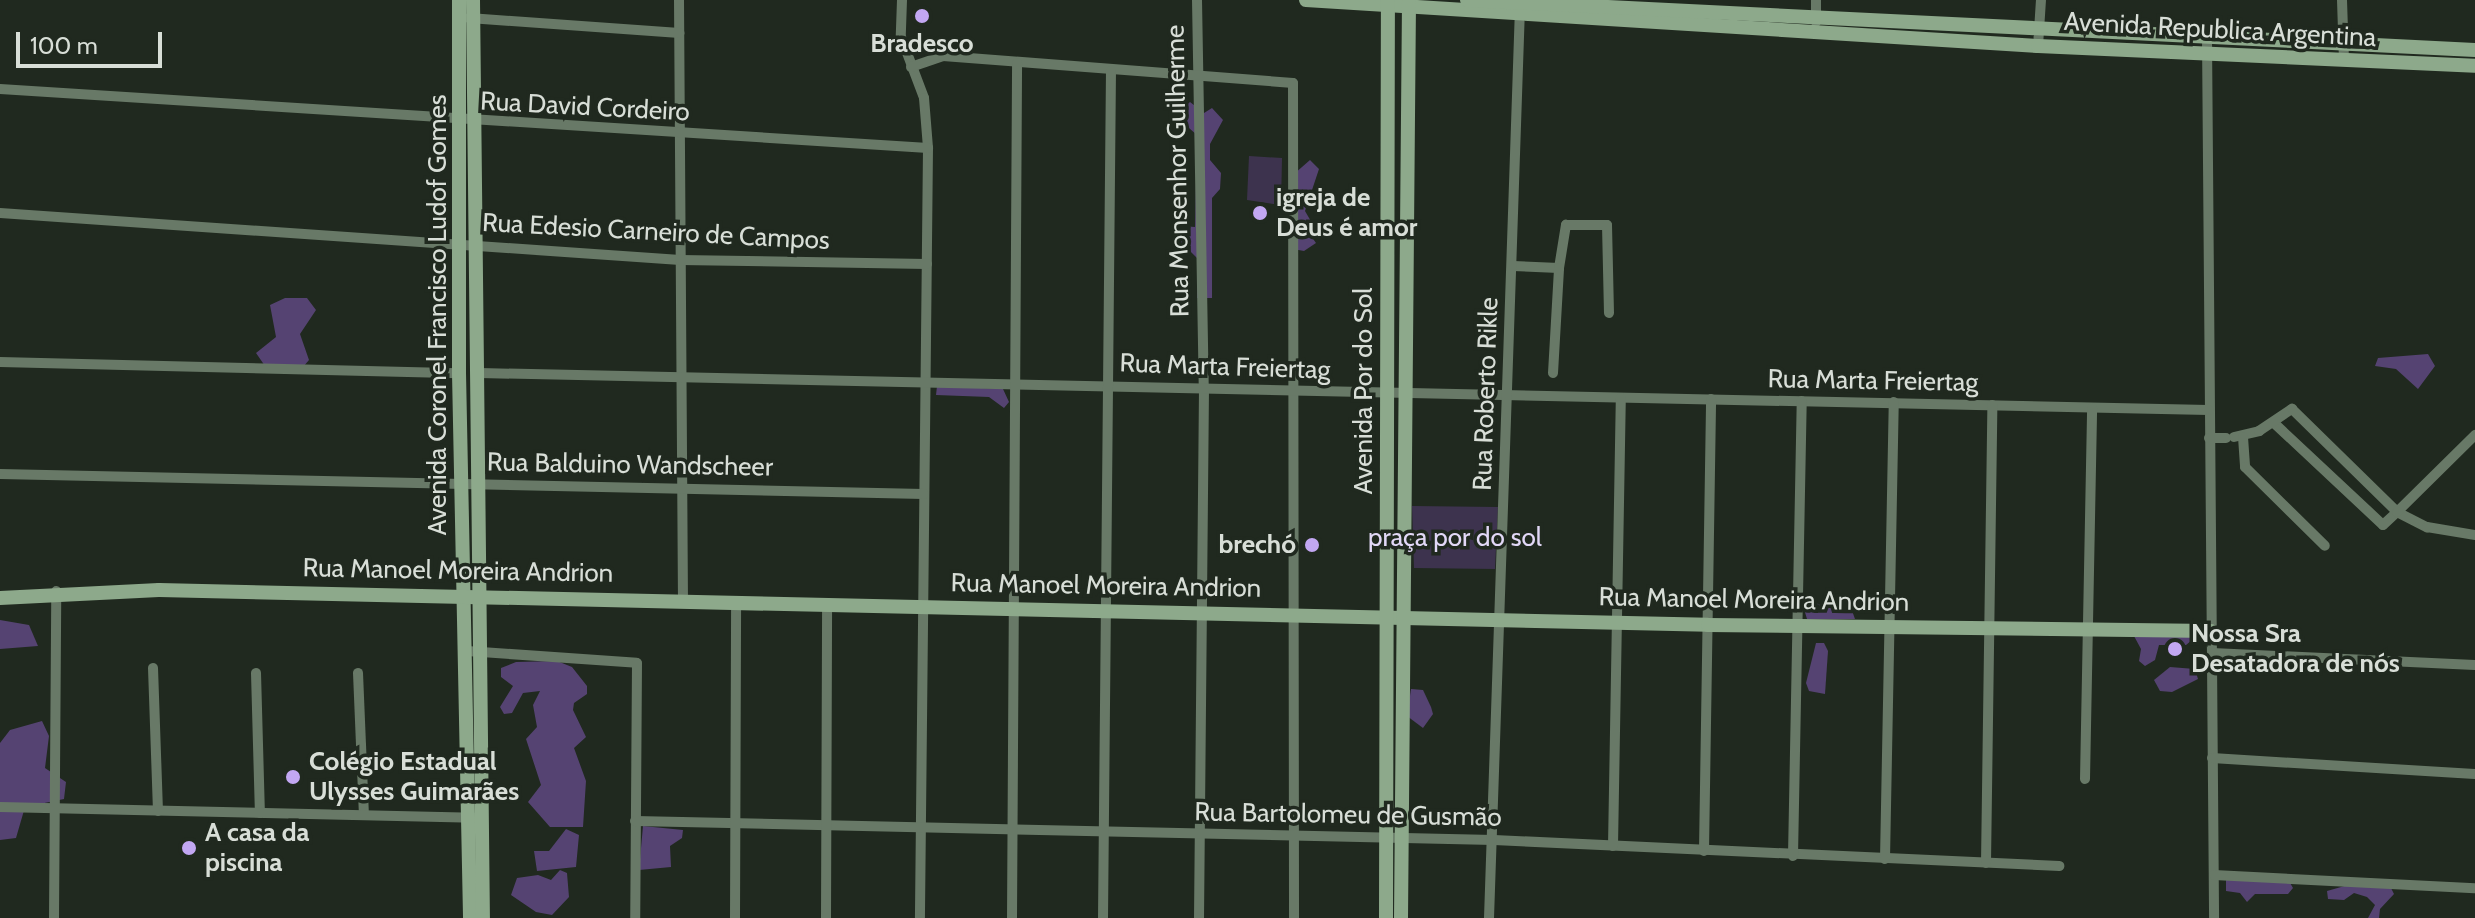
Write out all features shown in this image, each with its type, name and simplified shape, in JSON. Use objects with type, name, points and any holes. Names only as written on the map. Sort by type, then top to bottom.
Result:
[{"type":"street","name":"Avenida Coronel Francisco Ludof Gomes","points":[[459,0],[466,18],[467,122],[460,244],[460,485],[474,595]]},
{"type":"street","name":"Avenida Coronel Francisco Ludof Gomes","points":[[466,18],[473,0]]},
{"type":"street","points":[[679,0],[683,599]]},
{"type":"street","points":[[902,0],[901,37],[924,98],[928,148],[920,918]]},
{"type":"street","name":"Rua Monsenhor Guilherme","points":[[1197,0],[1204,388],[1199,918]]},
{"type":"street","name":"Avenida Republica Argentina","points":[[1306,0],[1708,14],[1816,27],[2039,39],[2344,52],[2475,50]]},
{"type":"street","name":"Avenida Republica Argentina","points":[[1467,0],[1520,9]]},
{"type":"street","points":[[1816,0],[1816,27]]},
{"type":"street","points":[[2039,39],[2041,0]]},
{"type":"street","points":[[2342,0],[2344,52]]},
{"type":"street","name":"Avenida Por do Sol","points":[[1388,4],[1396,394]]},
{"type":"street","name":"Avenida Por do Sol","points":[[1386,918],[1393,838],[1396,394],[1409,5]]},
{"type":"street","name":"Rua Roberto Rikle","points":[[1489,918],[1520,9]]},
{"type":"street","points":[[466,18],[679,33]]},
{"type":"street","points":[[2207,46],[2214,918]]},
{"type":"street","name":"Avenida Republica Argentina","points":[[2344,52],[2475,66]]},
{"type":"street","points":[[911,67],[943,56],[1293,83],[1294,918]]},
{"type":"street","points":[[1012,918],[1017,63]]},
{"type":"street","points":[[1103,918],[1111,71]]},
{"type":"street","name":"Rua David Cordeiro","points":[[0,89],[467,122],[928,148]]},
{"type":"street","name":"Avenida Coronel Francisco Ludof Gomes","points":[[467,122],[478,245],[482,484],[474,595],[474,651],[476,818],[483,918]]},
{"type":"street","name":"Rua Edesio Carneiro de Campos","points":[[0,213],[680,260],[927,264]]},
{"type":"street","points":[[1553,373],[1559,268],[1566,225],[1607,225],[1609,313]]},
{"type":"street","points":[[1513,266],[1559,268]]},
{"type":"street","points":[[0,362],[459,373]]},
{"type":"street","name":"Rua Marta Freiertag","points":[[480,373],[2209,410]]},
{"type":"street","points":[[1613,846],[1621,398]]},
{"type":"street","points":[[1704,851],[1711,399]]},
{"type":"street","points":[[1793,856],[1802,401]]},
{"type":"street","points":[[1885,859],[1894,402]]},
{"type":"street","points":[[1986,863],[1992,405]]},
{"type":"street","points":[[2085,779],[2092,408]]},
{"type":"street","points":[[2209,438],[2234,437],[2274,423],[2292,409],[2397,512],[2427,527],[2475,535]]},
{"type":"street","points":[[2274,423],[2383,525],[2475,435]]},
{"type":"street","points":[[2234,437],[2245,467],[2325,546]]},
{"type":"street","name":"Rua Balduino Wandscheer","points":[[0,474],[924,494]]},
{"type":"street","points":[[54,918],[56,591]]},
{"type":"street","name":"Rua Manoel Moreira Andrion","points":[[0,598],[56,591],[474,595],[1708,625],[2211,631]]},
{"type":"street","points":[[735,918],[736,601]]},
{"type":"street","points":[[826,918],[827,603]]},
{"type":"street","points":[[474,651],[637,663],[635,918]]},
{"type":"street","points":[[2212,653],[2475,665]]},
{"type":"street","points":[[153,668],[158,811]]},
{"type":"street","points":[[256,673],[260,813]]},
{"type":"street","points":[[358,673],[364,815]]},
{"type":"street","points":[[2212,758],[2475,774]]},
{"type":"street","points":[[0,807],[476,818]]},
{"type":"street","name":"Avenida Coronel Francisco Ludof Gomes","points":[[470,918],[476,818]]},
{"type":"street","name":"Rua Bartolomeu de Gusmão","points":[[635,821],[1494,840],[2059,866]]},
{"type":"street","name":"Avenida Por do Sol","points":[[1393,838],[1401,918]]},
{"type":"street","points":[[2214,875],[2475,888]]},
{"type":"green space","points":[[1249,156],[1282,158],[1281,205],[1247,200]]},
{"type":"green space","name":"praça por do sol","points":[[1412,506],[1498,507],[1495,569],[1414,568]]},
{"type":"shaded area","points":[[1190,102],[1204,113],[1212,108],[1223,120],[1210,144],[1210,160],[1221,173],[1220,189],[1212,198],[1212,298],[1197,298],[1198,259],[1181,242],[1181,226],[1195,227],[1197,135],[1174,115]]},
{"type":"shaded area","points":[[1310,160],[1319,169],[1305,211],[1316,230],[1311,236],[1316,243],[1304,251],[1293,249],[1294,174]]},
{"type":"shaded area","points":[[285,298],[307,298],[316,310],[300,334],[309,360],[303,367],[265,366],[256,353],[276,337],[270,305]]},
{"type":"shaded area","points":[[2428,354],[2435,366],[2418,389],[2396,369],[2375,366],[2378,358]]},
{"type":"shaded area","points":[[937,386],[1003,389],[1009,402],[1004,408],[989,397],[936,395]]},
{"type":"shaded area","points":[[1801,599],[1832,608],[1850,605],[1855,619],[1807,619]]},
{"type":"shaded area","points":[[0,620],[29,625],[38,646],[0,649]]},
{"type":"shaded area","points":[[2134,636],[2191,636],[2192,640],[2186,645],[2159,645],[2155,660],[2145,666],[2139,661],[2141,649]]},
{"type":"shaded area","points":[[1816,643],[1824,643],[1828,651],[1825,694],[1809,691],[1806,683]]},
{"type":"shaded area","points":[[557,661],[572,667],[587,686],[587,694],[574,703],[573,710],[586,737],[574,748],[586,781],[583,827],[550,827],[528,802],[541,785],[526,739],[537,727],[533,705],[540,691],[523,693],[512,713],[504,714],[500,707],[513,686],[501,677],[501,668],[516,662]]},
{"type":"shaded area","points":[[2170,667],[2195,669],[2198,679],[2172,692],[2160,691],[2154,680]]},
{"type":"shaded area","points":[[1411,689],[1423,690],[1431,707],[1433,714],[1423,728],[1407,716]]},
{"type":"shaded area","points":[[42,721],[49,736],[45,768],[66,782],[64,799],[25,807],[16,838],[0,840],[0,743],[10,730]]},
{"type":"shaded area","points":[[643,826],[683,830],[682,838],[670,846],[671,867],[639,870]]},
{"type":"shaded area","points":[[566,829],[579,835],[576,867],[537,871],[534,851],[549,851]]},
{"type":"shaded area","points":[[560,870],[567,873],[569,897],[552,915],[536,912],[511,895],[517,878],[538,875],[551,880]]},
{"type":"shaded area","points":[[2226,880],[2289,881],[2293,888],[2288,894],[2255,894],[2247,902],[2240,893],[2226,891]]},
{"type":"shaded area","points":[[2348,885],[2391,888],[2394,894],[2380,909],[2379,918],[2368,918],[2375,905],[2367,897],[2354,893],[2344,900],[2328,899],[2327,891]]},
{"type":"place","name":"Bradesco","points":[[922,16]]},
{"type":"place","name":"igreja de Deus é amor","points":[[1260,213]]},
{"type":"place","name":"brechó","points":[[1312,545]]},
{"type":"place","name":"Nossa Sra Desatadora de nós","points":[[2175,649]]},
{"type":"place","name":"Colégio Estadual Ulysses Guimarães","points":[[293,777]]},
{"type":"place","name":"A casa da piscina","points":[[189,848]]}]
